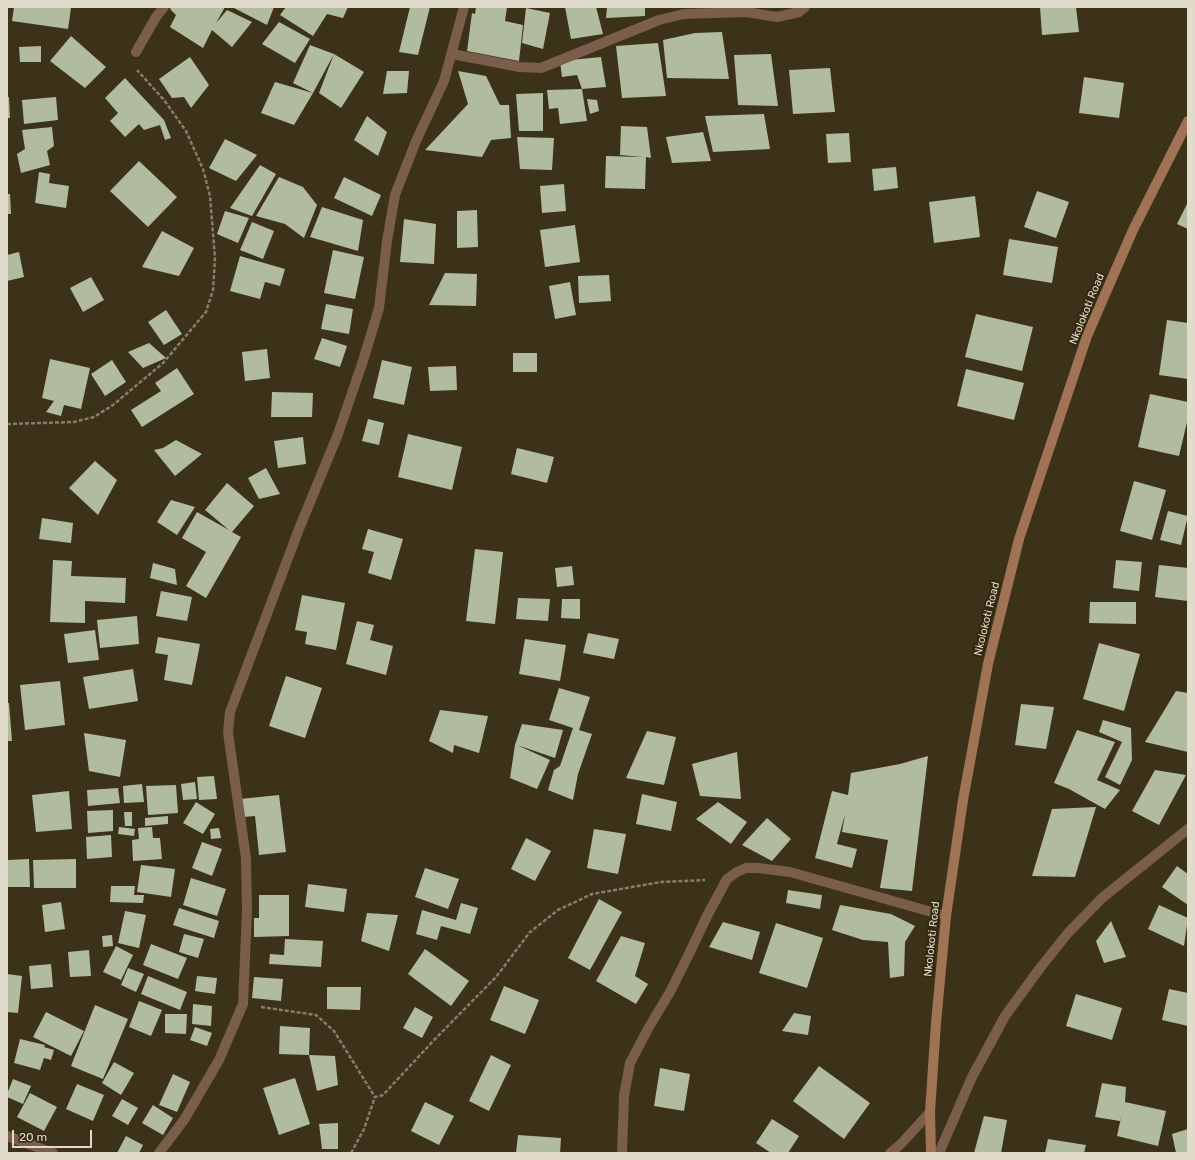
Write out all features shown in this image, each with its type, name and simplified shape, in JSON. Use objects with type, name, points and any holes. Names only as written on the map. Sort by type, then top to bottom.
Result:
[{"type":"main road","name":"Nkolokoti Road","points":[[931,1153],[930,1112],[936,1023],[946,916],[963,800],[988,664],[1019,539],[1087,336],[1133,230],[1188,121]]},
{"type":"street","points":[[136,52],[156,17],[164,7]]},
{"type":"street","points":[[159,1153],[184,1120],[219,1060],[243,1004],[247,911],[246,858],[228,732],[230,712],[299,529],[338,434],[364,361],[379,308],[387,241],[395,195],[416,141],[444,81],[464,7]]},
{"type":"street","points":[[452,54],[520,67],[541,68],[659,20],[684,14],[746,12],[777,17],[799,12],[805,7]]},
{"type":"street","points":[[939,1153],[972,1077],[1005,1016],[1040,968],[1068,933],[1102,898],[1188,829]]},
{"type":"street","points":[[622,1153],[624,1096],[630,1063],[670,992],[727,879],[736,872],[746,868],[758,868],[790,872],[946,916]]},
{"type":"street","points":[[890,1153],[901,1144],[930,1112]]},
{"type":"street","points":[[7,1136],[53,1153]]},
{"type":"path","points":[[7,424],[74,422],[94,417],[113,405],[163,363],[206,312],[214,290],[215,258],[210,196],[203,169],[186,131],[164,100],[137,69],[133,61],[136,52]]},
{"type":"path","points":[[375,1097],[383,1095],[496,977],[530,932],[558,910],[592,894],[661,882],[727,879]]},
{"type":"path","points":[[243,1004],[316,1015],[334,1031],[375,1097]]},
{"type":"path","points":[[351,1153],[364,1129],[375,1097]]},
{"type":"building","points":[[14,7],[71,8],[68,29],[12,21]]},
{"type":"building","points":[[172,7],[225,7],[216,23],[227,10],[252,22],[232,47],[212,30],[203,48],[170,27],[176,15],[170,9]]},
{"type":"building","points":[[232,7],[274,7],[267,25]]},
{"type":"building","points":[[286,7],[348,7],[343,18],[327,14],[313,36],[280,15]]},
{"type":"building","points":[[410,7],[430,7],[418,55],[399,52]]},
{"type":"building","points":[[476,7],[507,7],[505,21],[523,25],[519,61],[467,51],[472,13],[475,14]]},
{"type":"building","points":[[565,7],[596,7],[603,34],[571,39]]},
{"type":"building","points":[[607,7],[645,7],[645,16],[606,18]]},
{"type":"building","points":[[1040,7],[1076,7],[1079,32],[1042,35]]},
{"type":"building","points":[[526,8],[550,13],[543,49],[522,43]]},
{"type":"building","points":[[279,22],[310,39],[295,63],[262,44]]},
{"type":"building","points":[[722,32],[729,79],[667,78],[663,40],[695,33]]},
{"type":"building","points":[[71,36],[106,67],[85,88],[50,61]]},
{"type":"building","points":[[658,43],[666,96],[622,98],[616,46]]},
{"type":"building","points":[[310,45],[334,54],[313,93],[293,83]]},
{"type":"building","points":[[41,46],[41,62],[20,62],[19,47]]},
{"type":"building","points":[[334,54],[364,72],[341,108],[319,93]]},
{"type":"building","points":[[771,54],[778,106],[738,105],[734,55]]},
{"type":"building","points":[[190,57],[209,85],[191,108],[184,97],[172,98],[159,79]]},
{"type":"building","points":[[601,57],[606,87],[582,89],[577,75],[562,77],[560,61]]},
{"type":"building","points":[[830,68],[835,112],[793,114],[789,70]]},
{"type":"building","points":[[387,71],[409,71],[407,93],[383,94]]},
{"type":"building","points":[[458,71],[486,76],[500,105],[509,105],[511,138],[491,140],[482,157],[425,150],[468,104]]},
{"type":"building","points":[[1084,77],[1124,83],[1119,118],[1079,113]]},
{"type":"building","points":[[125,78],[164,120],[171,138],[165,140],[160,125],[144,130],[139,124],[125,137],[110,121],[118,113],[105,98]]},
{"type":"building","points":[[275,82],[313,93],[294,125],[261,113]]},
{"type":"building","points":[[582,89],[587,121],[560,124],[558,108],[549,109],[547,90]]},
{"type":"building","points":[[543,93],[543,131],[519,131],[516,94]]},
{"type":"building","points":[[7,97],[9,97],[10,118],[7,118]]},
{"type":"building","points":[[56,97],[58,120],[24,124],[22,100]]},
{"type":"building","points":[[587,99],[597,100],[599,111],[590,114]]},
{"type":"building","points":[[764,114],[770,149],[713,152],[705,116]]},
{"type":"building","points":[[367,116],[387,132],[378,156],[354,140]]},
{"type":"building","points":[[621,126],[647,127],[651,158],[646,157],[645,189],[605,188],[606,156],[643,157],[620,155]]},
{"type":"building","points":[[52,127],[54,146],[47,151],[50,165],[21,173],[17,154],[25,149],[22,130]]},
{"type":"building","points":[[703,132],[711,161],[672,163],[666,137]]},
{"type":"building","points":[[849,133],[851,162],[828,163],[826,134]]},
{"type":"building","points":[[517,137],[554,138],[552,170],[520,169]]},
{"type":"building","points":[[225,139],[257,155],[236,181],[209,168]]},
{"type":"building","points":[[139,161],[177,197],[148,227],[110,191]]},
{"type":"building","points":[[260,165],[276,174],[252,216],[230,208]]},
{"type":"building","points":[[896,167],[898,188],[874,191],[872,169]]},
{"type":"building","points":[[39,172],[50,174],[49,183],[69,186],[66,208],[35,203]]},
{"type":"building","points":[[279,177],[303,187],[317,205],[304,238],[285,224],[256,216]]},
{"type":"building","points":[[344,177],[381,195],[372,216],[334,198]]},
{"type":"building","points":[[564,184],[566,211],[542,213],[540,186]]},
{"type":"building","points":[[1037,191],[1069,202],[1056,238],[1024,227]]},
{"type":"building","points":[[7,194],[10,194],[11,214],[7,214]]},
{"type":"building","points":[[975,196],[980,237],[934,243],[929,202]]},
{"type":"building","points":[[1188,202],[1188,229],[1177,224]]},
{"type":"building","points":[[322,207],[363,220],[358,251],[310,237]]},
{"type":"building","points":[[477,210],[478,247],[457,248],[457,211]]},
{"type":"building","points":[[225,211],[249,218],[238,243],[217,234]]},
{"type":"building","points":[[404,219],[436,224],[434,264],[400,262]]},
{"type":"building","points":[[252,222],[274,231],[263,259],[240,250]]},
{"type":"building","points":[[575,225],[580,262],[545,267],[540,230]]},
{"type":"building","points":[[162,231],[194,248],[179,276],[142,267]]},
{"type":"building","points":[[1009,239],[1058,247],[1052,283],[1003,275]]},
{"type":"building","points":[[333,250],[364,257],[355,299],[324,293]]},
{"type":"building","points":[[19,252],[24,277],[7,281],[7,255]]},
{"type":"building","points":[[240,256],[285,269],[280,286],[265,282],[260,299],[230,291]]},
{"type":"building","points":[[445,273],[477,274],[476,306],[429,305]]},
{"type":"building","points":[[609,275],[611,301],[579,303],[578,276]]},
{"type":"building","points":[[91,277],[104,300],[83,312],[70,288]]},
{"type":"building","points":[[570,282],[576,315],[555,319],[549,286]]},
{"type":"building","points":[[326,304],[353,309],[349,334],[321,329]]},
{"type":"building","points":[[166,310],[182,334],[164,345],[148,322]]},
{"type":"building","points":[[976,314],[1033,327],[1022,371],[965,357]]},
{"type":"building","points":[[1167,320],[1188,323],[1188,379],[1159,375]]},
{"type":"building","points":[[322,338],[347,346],[340,367],[314,359]]},
{"type":"building","points":[[149,343],[166,358],[143,368],[128,352]]},
{"type":"building","points":[[267,349],[270,378],[245,381],[242,352]]},
{"type":"building","points":[[513,353],[537,353],[537,372],[513,372]]},
{"type":"building","points":[[50,359],[90,368],[81,409],[64,405],[61,416],[46,412],[54,401],[42,398]]},
{"type":"building","points":[[112,360],[126,382],[105,396],[91,374]]},
{"type":"building","points":[[382,360],[412,367],[404,405],[373,398]]},
{"type":"building","points":[[456,366],[457,390],[430,391],[428,367]]},
{"type":"building","points":[[177,368],[194,394],[142,427],[131,410],[161,391],[155,383]]},
{"type":"building","points":[[966,369],[1024,383],[1014,420],[957,406]]},
{"type":"building","points":[[272,392],[313,393],[312,417],[271,417]]},
{"type":"building","points":[[1150,394],[1188,402],[1188,418],[1179,456],[1138,447]]},
{"type":"building","points":[[368,419],[384,423],[379,445],[362,441]]},
{"type":"building","points":[[408,434],[462,447],[452,490],[398,477]]},
{"type":"building","points":[[303,437],[306,464],[278,468],[274,441]]},
{"type":"building","points":[[176,440],[202,454],[175,476],[154,450],[163,448]]},
{"type":"building","points":[[517,448],[554,457],[547,483],[511,474]]},
{"type":"building","points":[[95,461],[117,480],[98,515],[69,488]]},
{"type":"building","points":[[266,468],[280,494],[259,499],[248,478]]},
{"type":"building","points":[[1134,481],[1166,490],[1152,540],[1120,531]]},
{"type":"building","points":[[227,483],[254,506],[232,532],[241,537],[206,598],[186,586],[206,552],[182,538],[197,512],[229,530],[205,510]]},
{"type":"building","points":[[171,500],[195,507],[177,535],[157,522]]},
{"type":"building","points":[[1168,511],[1188,516],[1181,545],[1160,540]]},
{"type":"building","points":[[42,518],[73,523],[71,543],[39,539]]},
{"type":"building","points":[[368,529],[403,539],[391,580],[368,573],[374,552],[362,549]]},
{"type":"building","points":[[475,549],[503,552],[495,624],[466,621]]},
{"type":"building","points":[[53,560],[72,561],[71,576],[126,578],[125,603],[85,601],[85,623],[50,622]]},
{"type":"building","points":[[1116,560],[1142,562],[1139,591],[1113,588]]},
{"type":"building","points":[[153,563],[175,569],[177,585],[150,578]]},
{"type":"building","points":[[1159,565],[1188,568],[1188,601],[1155,597]]},
{"type":"building","points":[[572,566],[574,585],[557,587],[555,568]]},
{"type":"building","points":[[161,591],[192,597],[187,621],[156,616]]},
{"type":"building","points":[[302,595],[345,603],[336,650],[305,644],[307,632],[295,630]]},
{"type":"building","points":[[518,598],[550,599],[548,621],[516,619]]},
{"type":"building","points":[[562,599],[580,599],[580,619],[561,618]]},
{"type":"building","points":[[1090,602],[1136,602],[1136,624],[1089,623]]},
{"type":"building","points":[[137,616],[139,644],[100,648],[97,620]]},
{"type":"building","points":[[357,621],[374,625],[370,640],[393,646],[386,675],[346,664]]},
{"type":"building","points":[[95,630],[99,660],[68,663],[64,634]]},
{"type":"building","points":[[588,633],[619,639],[614,659],[583,653]]},
{"type":"building","points":[[158,637],[200,644],[192,685],[164,680],[168,655],[155,653]]},
{"type":"building","points":[[525,639],[566,645],[560,681],[519,674]]},
{"type":"building","points":[[1099,643],[1140,654],[1124,711],[1083,699]]},
{"type":"building","points":[[133,669],[138,701],[89,709],[83,677]]},
{"type":"building","points":[[286,676],[322,688],[305,738],[269,726]]},
{"type":"building","points":[[60,681],[65,725],[25,730],[20,685]]},
{"type":"building","points":[[559,688],[590,697],[579,730],[592,734],[578,774],[573,800],[548,790],[554,770],[560,766],[573,728],[549,720]]},
{"type":"building","points":[[1176,691],[1188,693],[1188,752],[1145,742]]},
{"type":"building","points":[[7,703],[9,703],[12,741],[7,741]]},
{"type":"building","points":[[1021,704],[1054,707],[1046,749],[1015,745]]},
{"type":"building","points":[[440,710],[488,716],[479,753],[454,745],[453,753],[429,741]]},
{"type":"building","points":[[1103,720],[1131,728],[1132,760],[1120,785],[1105,777],[1122,742],[1099,732]]},
{"type":"building","points":[[522,724],[563,730],[555,758],[517,745],[550,760],[537,789],[510,778],[515,745]]},
{"type":"building","points":[[1077,730],[1115,742],[1097,780],[1120,790],[1105,809],[1069,789],[1054,783]]},
{"type":"building","points":[[647,731],[676,737],[664,785],[626,778]]},
{"type":"building","points":[[84,733],[126,740],[120,777],[89,771]]},
{"type":"building","points":[[737,752],[741,799],[700,796],[692,764]]},
{"type":"building","points":[[928,756],[912,891],[880,888],[888,840],[842,832],[845,814],[837,844],[857,849],[852,868],[815,858],[832,791],[848,795],[851,773],[900,764]]},
{"type":"building","points":[[1155,770],[1186,775],[1159,825],[1132,811]]},
{"type":"building","points":[[214,776],[217,799],[199,800],[197,777]]},
{"type":"building","points":[[195,782],[197,799],[183,800],[181,784]]},
{"type":"building","points":[[142,784],[144,802],[124,803],[123,786]]},
{"type":"building","points":[[176,785],[178,813],[148,815],[146,786]]},
{"type":"building","points":[[118,788],[120,803],[88,806],[87,790]]},
{"type":"building","points":[[69,791],[72,829],[36,832],[32,795]]},
{"type":"building","points":[[642,794],[677,802],[671,831],[636,824]]},
{"type":"building","points":[[279,795],[286,852],[259,855],[255,816],[243,817],[240,799]]},
{"type":"building","points":[[196,802],[215,814],[203,834],[183,823]]},
{"type":"building","points":[[718,802],[747,822],[731,844],[696,819]]},
{"type":"building","points":[[1096,807],[1075,877],[1032,876],[1052,809]]},
{"type":"building","points":[[113,810],[113,831],[88,833],[87,811]]},
{"type":"building","points":[[124,812],[132,812],[132,826],[125,826]]},
{"type":"building","points":[[168,816],[168,824],[145,826],[145,818]]},
{"type":"building","points":[[767,818],[791,839],[772,861],[742,845]]},
{"type":"building","points":[[119,827],[135,829],[134,836],[118,834]]},
{"type":"building","points":[[152,827],[153,838],[160,838],[162,859],[133,861],[132,840],[139,839],[138,828]]},
{"type":"building","points":[[219,828],[221,838],[211,839],[210,829]]},
{"type":"building","points":[[594,829],[626,834],[618,874],[587,868]]},
{"type":"building","points":[[111,835],[112,857],[87,859],[86,837]]},
{"type":"building","points":[[526,838],[551,851],[535,881],[511,869]]},
{"type":"building","points":[[202,842],[222,849],[212,876],[192,868]]},
{"type":"building","points":[[29,859],[30,887],[7,887],[7,860]]},
{"type":"building","points":[[76,859],[76,888],[34,888],[33,860]]},
{"type":"building","points":[[141,865],[175,869],[171,897],[137,892]]},
{"type":"building","points":[[1177,866],[1188,874],[1188,905],[1162,887]]},
{"type":"building","points":[[425,868],[459,879],[448,909],[415,897]]},
{"type":"building","points":[[191,878],[226,889],[217,916],[183,905]]},
{"type":"building","points":[[308,884],[347,889],[344,912],[305,907]]},
{"type":"building","points":[[111,886],[135,886],[134,895],[144,895],[143,903],[110,902]]},
{"type":"building","points":[[788,890],[822,895],[820,909],[786,903]]},
{"type":"building","points":[[259,895],[289,895],[289,936],[254,937],[254,918],[259,918]]},
{"type":"building","points":[[599,899],[622,912],[590,970],[568,958]]},
{"type":"building","points":[[61,902],[65,929],[45,932],[42,905]]},
{"type":"building","points":[[461,903],[478,908],[470,934],[441,926],[437,940],[416,934],[422,910],[456,920]]},
{"type":"building","points":[[840,905],[891,914],[915,926],[905,942],[904,976],[890,978],[888,942],[863,940],[832,930]]},
{"type":"building","points":[[1159,905],[1188,918],[1184,946],[1148,929]]},
{"type":"building","points":[[179,908],[219,921],[214,938],[173,925]]},
{"type":"building","points":[[125,911],[146,915],[139,948],[118,943]]},
{"type":"building","points":[[367,913],[398,915],[389,951],[361,941]]},
{"type":"building","points":[[1111,921],[1126,957],[1104,963],[1096,941]]},
{"type":"building","points":[[723,922],[760,932],[752,960],[709,947]]},
{"type":"building","points":[[776,923],[823,938],[807,988],[759,973]]},
{"type":"building","points":[[184,934],[204,939],[198,958],[179,952]]},
{"type":"building","points":[[112,935],[113,946],[103,947],[102,936]]},
{"type":"building","points":[[621,936],[645,943],[635,976],[648,984],[636,1004],[596,981]]},
{"type":"building","points":[[285,939],[323,941],[321,967],[269,964],[270,954],[284,955]]},
{"type":"building","points":[[151,944],[187,958],[178,979],[143,965]]},
{"type":"building","points":[[116,946],[133,955],[121,980],[103,972]]},
{"type":"building","points":[[425,949],[469,981],[451,1006],[408,974]]},
{"type":"building","points":[[89,950],[91,976],[70,977],[68,952]]},
{"type":"building","points":[[51,964],[53,987],[31,989],[29,966]]},
{"type":"building","points":[[128,968],[144,974],[136,992],[121,985]]},
{"type":"building","points":[[7,974],[22,976],[18,1013],[7,1012]]},
{"type":"building","points":[[148,976],[187,992],[180,1010],[141,994]]},
{"type":"building","points":[[197,976],[217,978],[215,994],[195,991]]},
{"type":"building","points":[[254,977],[283,979],[281,1001],[252,998]]},
{"type":"building","points":[[504,986],[539,1000],[525,1034],[490,1020]]},
{"type":"building","points":[[327,987],[361,987],[360,1010],[327,1009]]},
{"type":"building","points":[[1169,989],[1188,993],[1188,1026],[1162,1020]]},
{"type":"building","points":[[1076,994],[1122,1008],[1112,1040],[1066,1026]]},
{"type":"building","points":[[139,1001],[162,1010],[151,1036],[129,1027]]},
{"type":"building","points":[[193,1004],[212,1006],[211,1026],[192,1024]]},
{"type":"building","points":[[95,1005],[128,1019],[103,1079],[71,1066]]},
{"type":"building","points":[[415,1007],[433,1017],[422,1038],[403,1028]]},
{"type":"building","points":[[46,1012],[84,1031],[71,1056],[33,1037]]},
{"type":"building","points":[[794,1013],[811,1016],[808,1035],[782,1031]]},
{"type":"building","points":[[165,1014],[187,1014],[186,1034],[165,1033]]},
{"type":"building","points":[[280,1026],[310,1028],[309,1055],[279,1054]]},
{"type":"building","points":[[195,1027],[212,1033],[207,1046],[190,1040]]},
{"type":"building","points":[[20,1039],[45,1045],[44,1047],[54,1050],[51,1060],[44,1058],[40,1070],[14,1063]]},
{"type":"building","points":[[309,1055],[335,1056],[338,1085],[317,1091]]},
{"type":"building","points":[[491,1055],[511,1065],[489,1111],[469,1101]]},
{"type":"building","points":[[114,1062],[134,1073],[121,1095],[102,1083]]},
{"type":"building","points":[[819,1066],[870,1103],[844,1139],[793,1101]]},
{"type":"building","points":[[660,1068],[690,1074],[684,1111],[654,1106]]},
{"type":"building","points":[[173,1074],[190,1082],[177,1112],[159,1105]]},
{"type":"building","points":[[295,1078],[310,1124],[279,1135],[263,1088]]},
{"type":"building","points":[[13,1079],[31,1086],[23,1104],[7,1097]]},
{"type":"building","points":[[1102,1083],[1126,1087],[1125,1102],[1166,1111],[1158,1146],[1117,1136],[1122,1113],[1120,1121],[1095,1117]]},
{"type":"building","points":[[77,1084],[104,1095],[93,1121],[66,1109]]},
{"type":"building","points":[[30,1093],[57,1107],[44,1131],[17,1117]]},
{"type":"building","points":[[122,1099],[138,1108],[128,1125],[112,1116]]},
{"type":"building","points":[[425,1102],[454,1116],[439,1145],[411,1131]]},
{"type":"building","points":[[153,1105],[173,1118],[163,1135],[142,1123]]},
{"type":"building","points":[[984,1116],[1007,1120],[1001,1153],[974,1153]]},
{"type":"building","points":[[772,1119],[799,1136],[788,1153],[771,1153],[756,1143]]},
{"type":"building","points":[[338,1123],[338,1149],[322,1149],[319,1124]]},
{"type":"building","points":[[1188,1129],[1188,1153],[1176,1153],[1172,1134]]},
{"type":"building","points":[[518,1135],[561,1138],[560,1153],[516,1153]]},
{"type":"building","points":[[126,1136],[143,1145],[139,1153],[117,1153]]},
{"type":"building","points":[[1048,1139],[1086,1145],[1084,1153],[1045,1153]]}]
